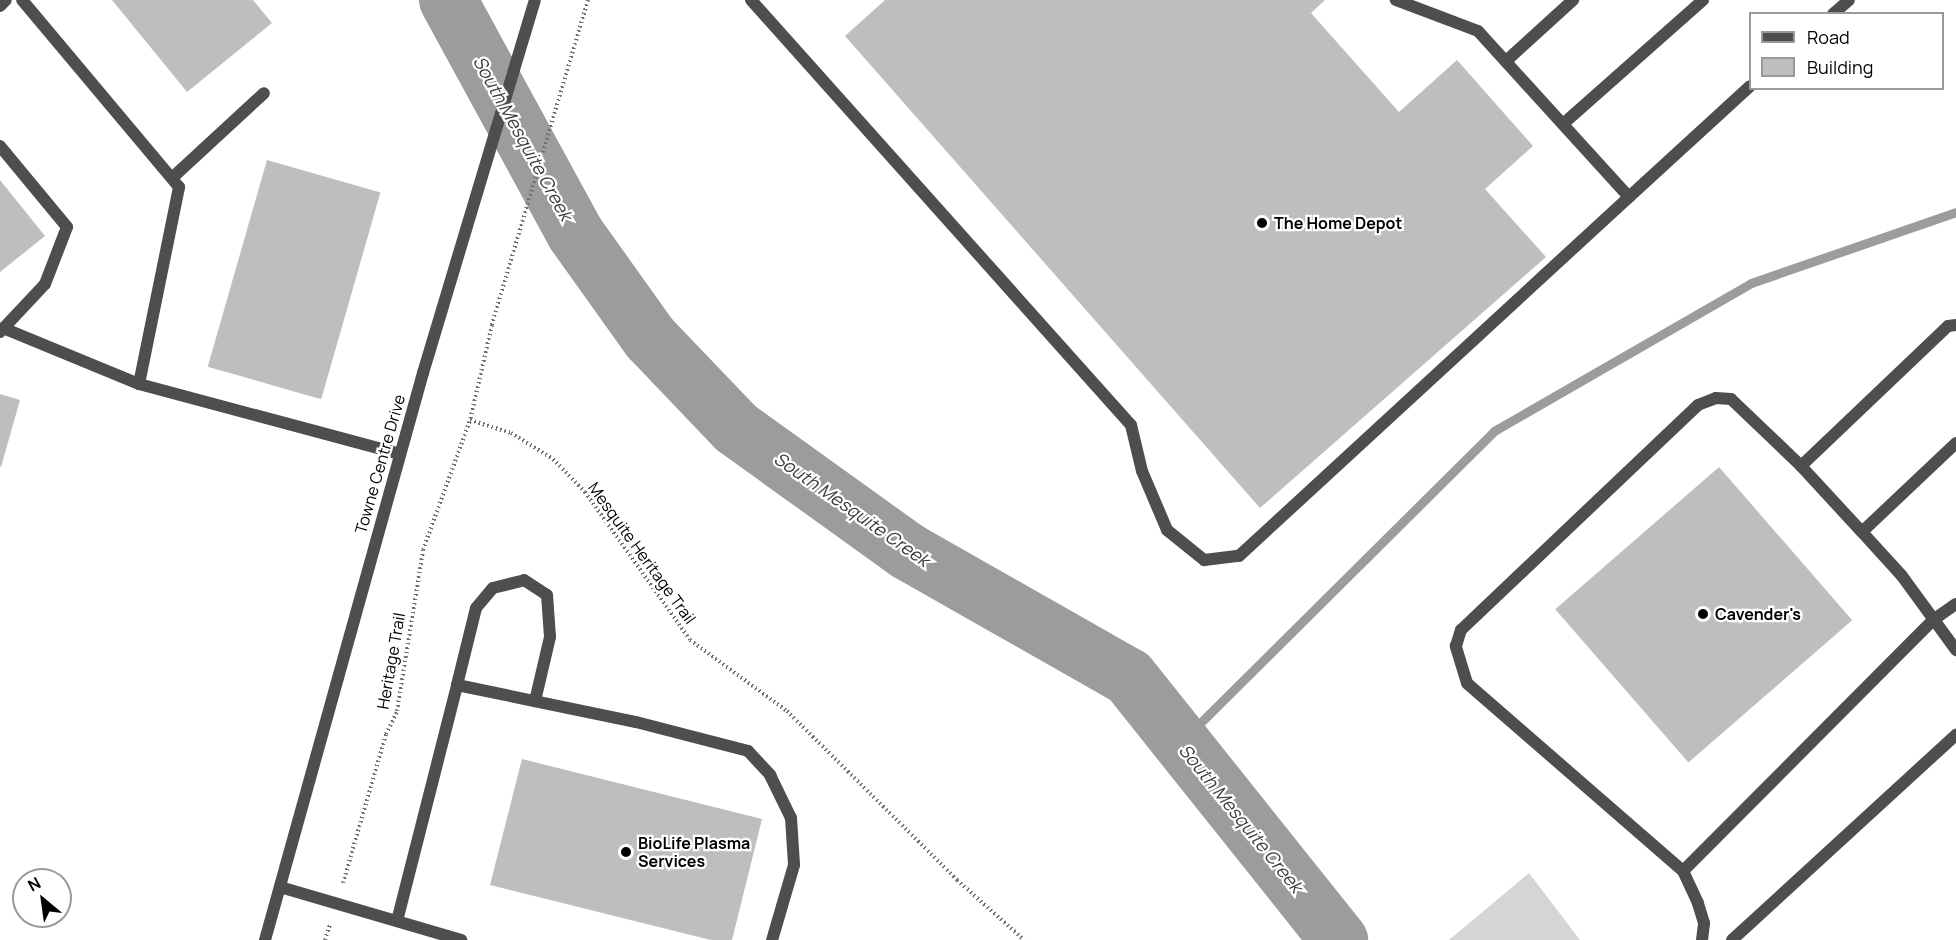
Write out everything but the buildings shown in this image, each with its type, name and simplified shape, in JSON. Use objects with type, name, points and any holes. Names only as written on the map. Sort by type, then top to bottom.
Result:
[{"type":"street","points":[[0,6],[6,0]]},
{"type":"street","points":[[22,0],[179,187],[139,384]]},
{"type":"street","name":"Towne Centre Drive","points":[[265,940],[423,373],[535,0]]},
{"type":"street","points":[[751,0],[1131,425],[1142,471],[1167,530],[1204,560],[1239,556],[1749,87]]},
{"type":"street","points":[[1396,0],[1478,31],[1629,197]]},
{"type":"street","points":[[1506,61],[1573,0]]},
{"type":"street","points":[[1563,124],[1703,0]]},
{"type":"street","points":[[1835,12],[1849,0]]},
{"type":"street","points":[[172,177],[264,93]]},
{"type":"street","points":[[0,146],[67,227],[45,284],[2,330],[139,384],[400,454]]},
{"type":"street","points":[[1801,466],[1948,326],[1956,325]]},
{"type":"street","points":[[1702,940],[1704,923],[1698,903],[1683,871],[1467,682],[1458,666],[1456,646],[1461,630],[1698,405],[1716,398],[1731,399],[1801,466],[1902,576],[1956,650]]},
{"type":"street","points":[[1862,532],[1956,443]]},
{"type":"street","points":[[397,921],[476,608],[494,588],[524,580],[547,595],[550,637],[535,701]]},
{"type":"street","points":[[1683,871],[1933,620],[1956,604]]},
{"type":"street","points":[[456,685],[636,722],[748,751],[771,775],[791,818],[794,865],[772,940]]},
{"type":"street","points":[[1732,940],[1956,735]]},
{"type":"street","points":[[280,887],[461,940]]},
{"type":"path","points":[[470,420],[492,325],[588,0]]},
{"type":"path","name":"Heritage Trail","points":[[325,940],[386,734],[397,711],[423,550],[470,420]]},
{"type":"path","name":"Mesquite Heritage Trail","points":[[470,420],[511,433],[554,459],[585,492],[690,640],[787,711],[957,880],[1024,940]]},
{"type":"shaded area","points":[[1529,873],[1580,940],[1449,940]]},
{"type":"waterway","name":"South Mesquite Creek","points":[[448,0],[575,233],[650,338],[736,428],[907,551],[1129,677],[1339,940]]},
{"type":"waterway","points":[[1180,743],[1494,431],[1751,283],[1956,212]]},
{"type":"place","name":"The Home Depot","points":[[1262,223]]},
{"type":"place","name":"Cavender's","points":[[1703,614]]},
{"type":"place","name":"BioLife Plasma Services","points":[[626,852]]}]
